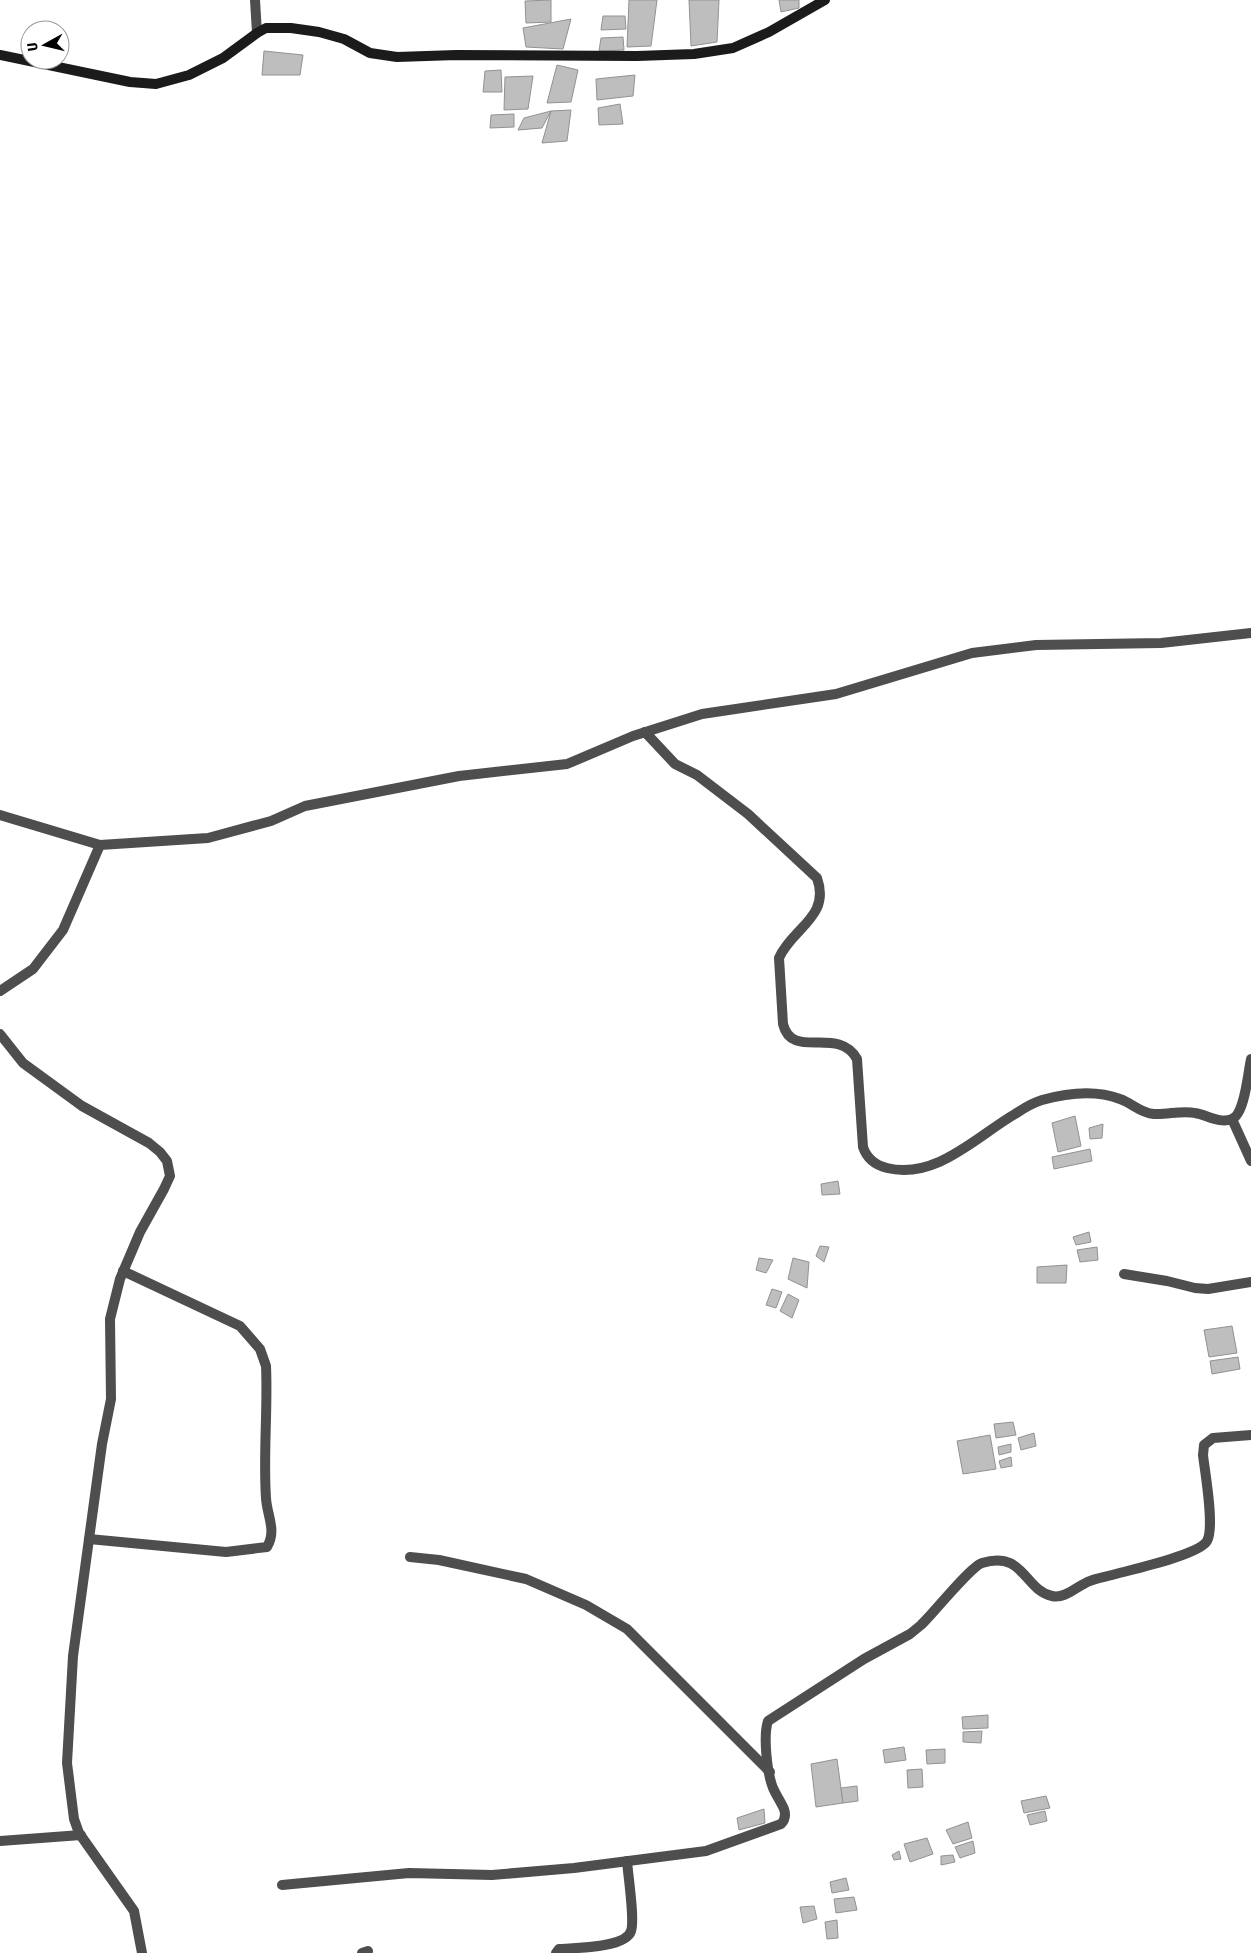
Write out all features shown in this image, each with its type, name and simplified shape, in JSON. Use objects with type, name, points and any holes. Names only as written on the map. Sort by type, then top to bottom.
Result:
[{"type":"street","points":[[256,0],[257,33]]},
{"type":"street","points":[[0,55],[130,82],[156,84],[188,75],[223,58],[266,28],[291,28],[319,32],[344,39],[370,53],[397,57],[694,54],[733,48],[769,32],[825,0]]},
{"type":"street","points":[[0,815],[100,846],[208,838],[271,821],[305,806],[459,776],[567,764],[645,732],[702,714],[836,694],[972,653],[1036,645],[1161,643],[1251,633]]},
{"type":"street","points":[[645,732],[675,764],[697,775],[748,814],[818,878],[822,890],[816,912],[783,950],[779,958],[783,1024],[785,1033],[791,1040],[798,1042],[834,1043],[845,1046],[853,1052],[857,1059],[863,1147],[866,1155],[872,1162],[894,1170],[932,1165],[966,1148],[999,1123],[1035,1102],[1058,1095],[1082,1092],[1120,1099],[1141,1111],[1153,1114],[1194,1112],[1219,1120],[1232,1119],[1242,1106],[1251,1059]]},
{"type":"street","points":[[0,991],[33,969],[63,930],[100,846]]},
{"type":"street","points":[[0,1034],[23,1062],[82,1106],[149,1143],[160,1152],[167,1161],[170,1176],[140,1232],[123,1271],[110,1318],[111,1399],[102,1444],[73,1656],[67,1763],[74,1819],[81,1835],[134,1911],[142,1953]]},
{"type":"street","points":[[1232,1119],[1251,1160]]},
{"type":"street","points":[[89,1539],[226,1552],[267,1547],[272,1540],[273,1531],[266,1499],[266,1366],[260,1349],[240,1326],[123,1271]]},
{"type":"street","points":[[1124,1274],[1195,1288],[1251,1282]]},
{"type":"street","points":[[282,1885],[409,1873],[492,1875],[627,1861],[706,1851],[781,1824],[784,1819],[784,1810],[772,1786],[765,1737],[768,1721],[872,1654],[910,1634],[934,1613],[959,1583],[980,1564],[1002,1560],[1012,1563],[1042,1591],[1051,1596],[1060,1597],[1090,1580],[1146,1566],[1198,1549],[1206,1542],[1211,1526],[1203,1454],[1204,1445],[1213,1438],[1251,1435]]},
{"type":"street","points":[[410,1557],[439,1560],[526,1579],[586,1605],[627,1630],[770,1772]]},
{"type":"street","points":[[0,1841],[81,1835]]},
{"type":"street","points":[[556,1953],[559,1950],[596,1947],[621,1941],[628,1936],[632,1925],[627,1861]]},
{"type":"building","points":[[551,0],[551,22],[526,23],[525,1]]},
{"type":"building","points":[[629,0],[657,0],[651,46],[627,47]]},
{"type":"building","points":[[689,0],[719,0],[717,42],[691,46]]},
{"type":"building","points":[[779,0],[799,0],[799,8],[781,12]]},
{"type":"building","points":[[603,16],[625,16],[626,29],[601,30]]},
{"type":"building","points":[[571,19],[563,49],[526,47],[523,28]]},
{"type":"building","points":[[623,37],[624,50],[599,51],[601,38]]},
{"type":"building","points":[[264,51],[303,55],[300,75],[262,75]]},
{"type":"building","points":[[557,65],[578,70],[571,102],[547,103]]},
{"type":"building","points":[[501,70],[502,92],[483,92],[485,71]]},
{"type":"building","points":[[635,75],[633,96],[597,100],[596,79]]},
{"type":"building","points":[[533,76],[528,109],[504,110],[505,77]]},
{"type":"building","points":[[620,104],[623,124],[599,125],[598,108]]},
{"type":"building","points":[[571,110],[567,141],[542,143],[551,111]]},
{"type":"building","points":[[551,111],[542,128],[518,130],[524,118]]},
{"type":"building","points":[[514,114],[514,127],[490,128],[491,115]]},
{"type":"building","points":[[1075,1116],[1081,1146],[1058,1152],[1052,1123]]},
{"type":"building","points":[[1103,1124],[1102,1138],[1090,1139],[1089,1128]]},
{"type":"building","points":[[1090,1149],[1092,1161],[1054,1169],[1052,1157]]},
{"type":"building","points":[[838,1181],[840,1194],[822,1195],[821,1184]]},
{"type":"building","points":[[1089,1232],[1091,1242],[1076,1245],[1073,1237]]},
{"type":"building","points":[[820,1246],[829,1247],[824,1262],[816,1256]]},
{"type":"building","points":[[1097,1247],[1098,1260],[1080,1262],[1077,1250]]},
{"type":"building","points":[[759,1258],[773,1260],[766,1273],[756,1270]]},
{"type":"building","points":[[793,1258],[809,1262],[807,1288],[788,1279]]},
{"type":"building","points":[[1067,1265],[1066,1283],[1037,1283],[1037,1267]]},
{"type":"building","points":[[772,1289],[782,1292],[776,1308],[766,1305]]},
{"type":"building","points":[[788,1294],[799,1300],[792,1318],[780,1311]]},
{"type":"building","points":[[1232,1326],[1237,1353],[1209,1357],[1204,1330]]},
{"type":"building","points":[[1238,1357],[1240,1369],[1212,1374],[1210,1361]]},
{"type":"building","points":[[1013,1422],[1016,1435],[996,1438],[994,1424]]},
{"type":"building","points":[[1034,1433],[1036,1446],[1021,1450],[1018,1438]]},
{"type":"building","points":[[990,1435],[996,1469],[963,1474],[957,1441]]},
{"type":"building","points":[[1011,1444],[1011,1452],[999,1455],[998,1447]]},
{"type":"building","points":[[1011,1457],[1012,1466],[1001,1468],[999,1461]]},
{"type":"building","points":[[988,1715],[988,1728],[963,1729],[962,1717]]},
{"type":"building","points":[[982,1731],[981,1743],[963,1742],[963,1732]]},
{"type":"building","points":[[904,1747],[906,1760],[885,1763],[883,1750]]},
{"type":"building","points":[[945,1749],[945,1763],[927,1764],[926,1750]]},
{"type":"building","points":[[837,1759],[843,1803],[816,1807],[811,1764]]},
{"type":"building","points":[[922,1769],[923,1787],[908,1788],[907,1770]]},
{"type":"building","points":[[857,1786],[858,1801],[843,1803],[841,1788]]},
{"type":"building","points":[[1046,1796],[1050,1808],[1024,1813],[1021,1801]]},
{"type":"building","points":[[764,1809],[765,1823],[739,1830],[737,1818]]},
{"type":"building","points":[[1045,1811],[1047,1821],[1030,1825],[1027,1815]]},
{"type":"building","points":[[968,1822],[972,1838],[953,1844],[946,1830]]},
{"type":"building","points":[[927,1838],[933,1854],[910,1862],[904,1844]]},
{"type":"building","points":[[973,1841],[975,1853],[960,1858],[955,1847]]},
{"type":"building","points":[[899,1851],[901,1859],[894,1860],[892,1855]]},
{"type":"building","points":[[953,1855],[955,1862],[941,1865],[941,1856]]},
{"type":"building","points":[[846,1878],[849,1890],[832,1893],[830,1882]]},
{"type":"building","points":[[854,1897],[857,1910],[836,1913],[834,1899]]},
{"type":"building","points":[[814,1906],[817,1919],[803,1923],[800,1907]]},
{"type":"building","points":[[837,1920],[838,1938],[827,1939],[825,1922]]}]
